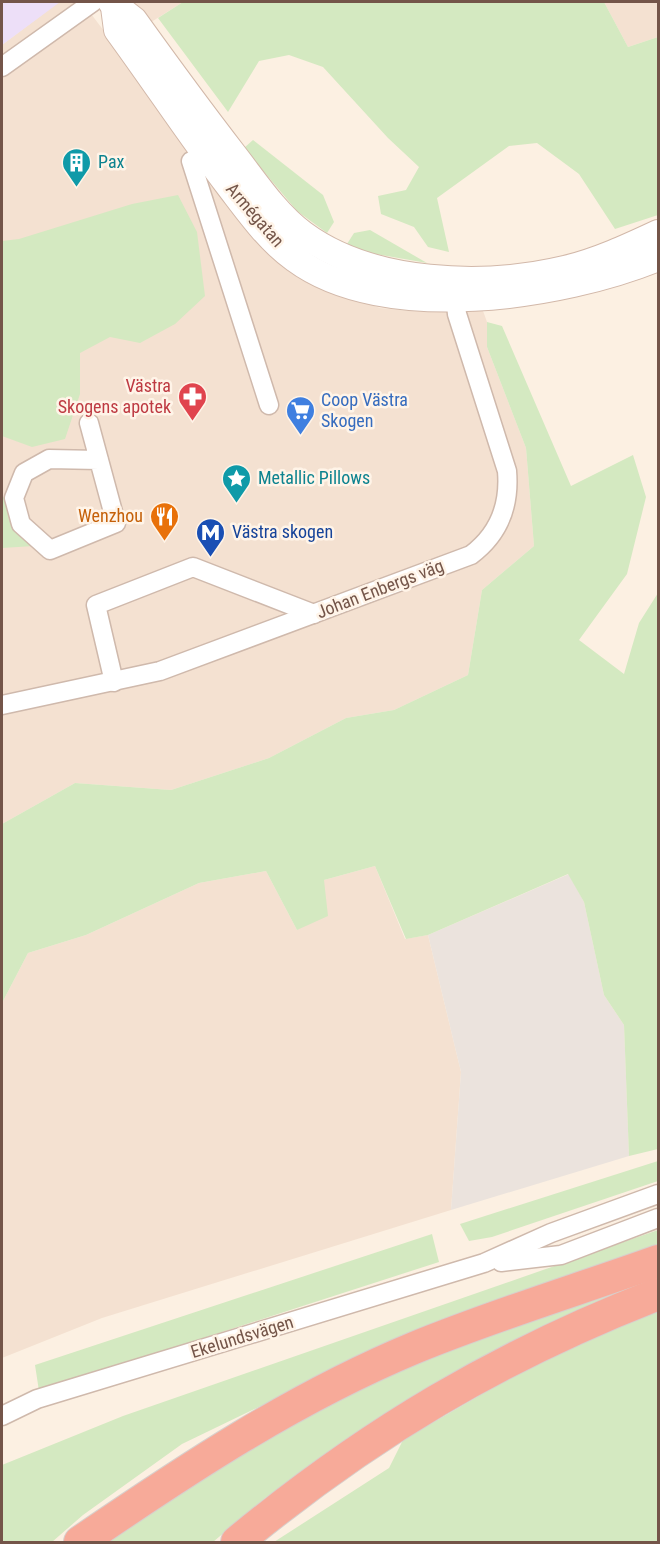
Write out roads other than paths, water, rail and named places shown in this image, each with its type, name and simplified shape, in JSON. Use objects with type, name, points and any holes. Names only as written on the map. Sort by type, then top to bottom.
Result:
[{"type":"highway","points":[[80,1542],[239,1436],[324,1390],[414,1348],[658,1261]]},
{"type":"highway","points":[[237,1542],[353,1453],[421,1408],[573,1329],[658,1294]]},
{"type":"street","points":[[2,67],[106,3]]},
{"type":"street","name":"Armégatan","points":[[106,3],[117,30],[203,152],[266,232],[295,260],[328,276],[363,289],[406,297],[454,287],[485,289],[574,285],[642,257],[658,233]]},
{"type":"street","points":[[191,161],[269,405]]},
{"type":"street","name":"Johan Enbergs väg","points":[[2,705],[160,671],[471,555],[495,532],[507,498],[507,471],[454,287]]},
{"type":"street","points":[[89,423],[99,460],[116,523],[50,550],[21,524],[14,498],[24,473],[49,459],[99,460]]},
{"type":"street","points":[[114,682],[96,605],[195,561],[314,614]]},
{"type":"street","name":"Ekelundsvägen","points":[[2,1416],[36,1400],[484,1263],[551,1233],[658,1194]]},
{"type":"street","name":"Ekelundsvägen","points":[[484,1263],[561,1255],[658,1218]]},
{"type":"place","name":"Pax","points":[[77,188]]},
{"type":"place","name":"Västra Skogens apotek","points":[[192,422]]},
{"type":"place","name":"Coop Västra Skogen","points":[[300,436]]},
{"type":"place","name":"Metallic Pillows","points":[[237,504]]},
{"type":"place","name":"Wenzhou","points":[[164,542]]},
{"type":"place","name":"Västra skogen","points":[[211,558]]}]
